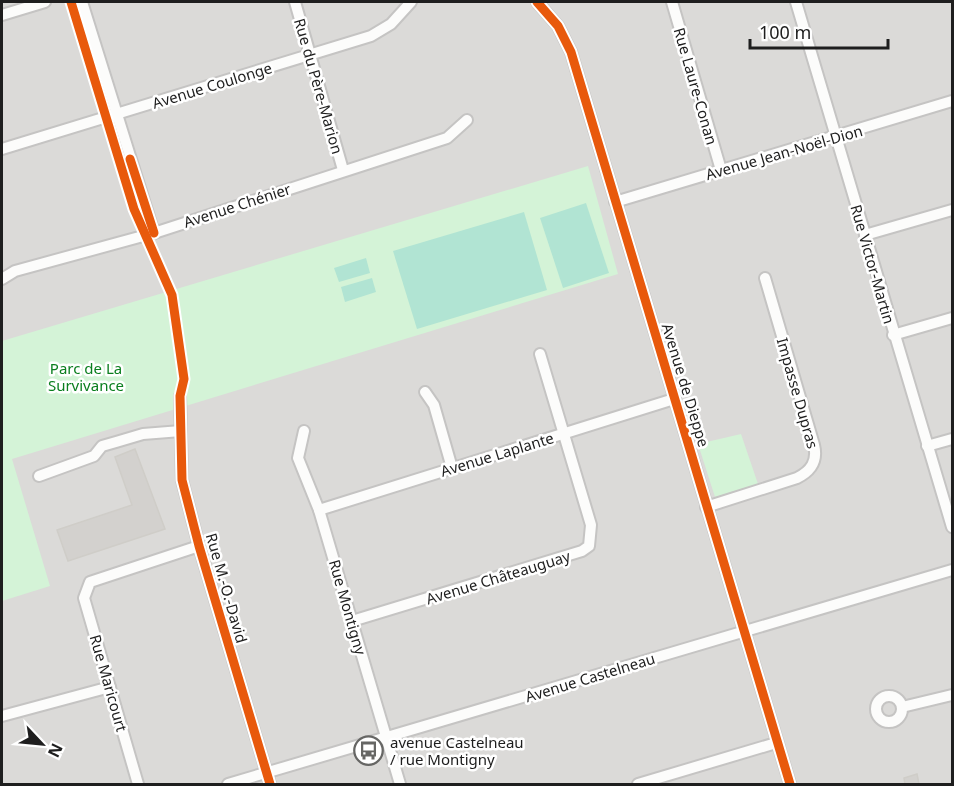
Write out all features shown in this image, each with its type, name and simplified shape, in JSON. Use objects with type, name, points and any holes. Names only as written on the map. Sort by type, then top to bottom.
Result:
[{"type":"street","points":[[2,15],[45,2]]},
{"type":"street","points":[[82,2],[154,233]]},
{"type":"street","name":"Rue du Père-Marion","points":[[295,2],[343,170]]},
{"type":"street","name":"Avenue Coulonge","points":[[2,149],[382,31],[401,15],[411,2]]},
{"type":"street","name":"Avenue de Dieppe","points":[[537,2],[558,26],[571,52],[790,784]]},
{"type":"street","name":"Rue Laure-Conan","points":[[672,2],[721,170]]},
{"type":"street","name":"Rue Victor-Martin","points":[[796,2],[893,335],[952,527]]},
{"type":"street","name":"Avenue Jean-Noël-Dion","points":[[615,201],[952,101]]},
{"type":"street","name":"Avenue Chénier","points":[[2,279],[15,271],[154,233],[447,138],[467,120]]},
{"type":"street","points":[[865,236],[952,210]]},
{"type":"street","name":"Impasse Dupras","points":[[706,507],[797,478],[808,472],[814,465],[816,452],[765,278]]},
{"type":"street","points":[[893,335],[952,318]]},
{"type":"street","name":"Avenue Châteauguay","points":[[352,621],[582,551],[589,546],[591,525],[540,354]]},
{"type":"street","points":[[425,392],[434,405],[452,468]]},
{"type":"street","name":"Rue M.-O.-David","points":[[180,396],[182,480],[198,546],[270,784]]},
{"type":"street","name":"Avenue Laplante","points":[[319,510],[674,399]]},
{"type":"street","points":[[39,476],[94,456],[102,446],[143,434],[181,431]]},
{"type":"street","name":"Rue Montigny","points":[[304,431],[298,458],[319,510],[400,784]]},
{"type":"street","points":[[927,446],[952,439]]},
{"type":"street","name":"Rue Maricourt","points":[[138,784],[84,597],[90,582],[198,546]]},
{"type":"street","name":"Avenue Castelneau","points":[[228,784],[952,570]]},
{"type":"street","points":[[2,716],[110,687]]},
{"type":"street","points":[[902,707],[952,694]]},
{"type":"street","points":[[638,784],[776,743]]},
{"type":"shaded area","points":[[2,2],[952,2],[952,784],[2,784]]},
{"type":"green space","name":"Parc de La Survivance","points":[[588,166],[618,274],[12,459],[50,586],[2,601],[2,341]]},
{"type":"green space","points":[[586,203],[609,273],[563,288],[540,218]]},
{"type":"green space","points":[[524,212],[547,290],[417,329],[393,251]]},
{"type":"green space","points":[[366,258],[370,273],[339,282],[334,268]]},
{"type":"green space","points":[[372,278],[376,292],[345,302],[341,287]]},
{"type":"green space","points":[[741,434],[758,484],[715,497],[698,444]]},
{"type":"building","points":[[135,449],[165,529],[68,561],[57,530],[132,505],[115,457]]},
{"type":"building","points":[[917,774],[919,784],[905,784],[904,778]]},
{"type":"cycle path","points":[[71,2],[134,209],[172,295],[184,379],[180,396],[182,480],[199,546],[270,784]]},
{"type":"cycle path","points":[[537,2],[558,26],[571,52],[790,784]]},
{"type":"cycle path","points":[[130,159],[154,233]]},
{"type":"place","name":"avenue Castelneau / rue Montigny","points":[[369,751]]}]
